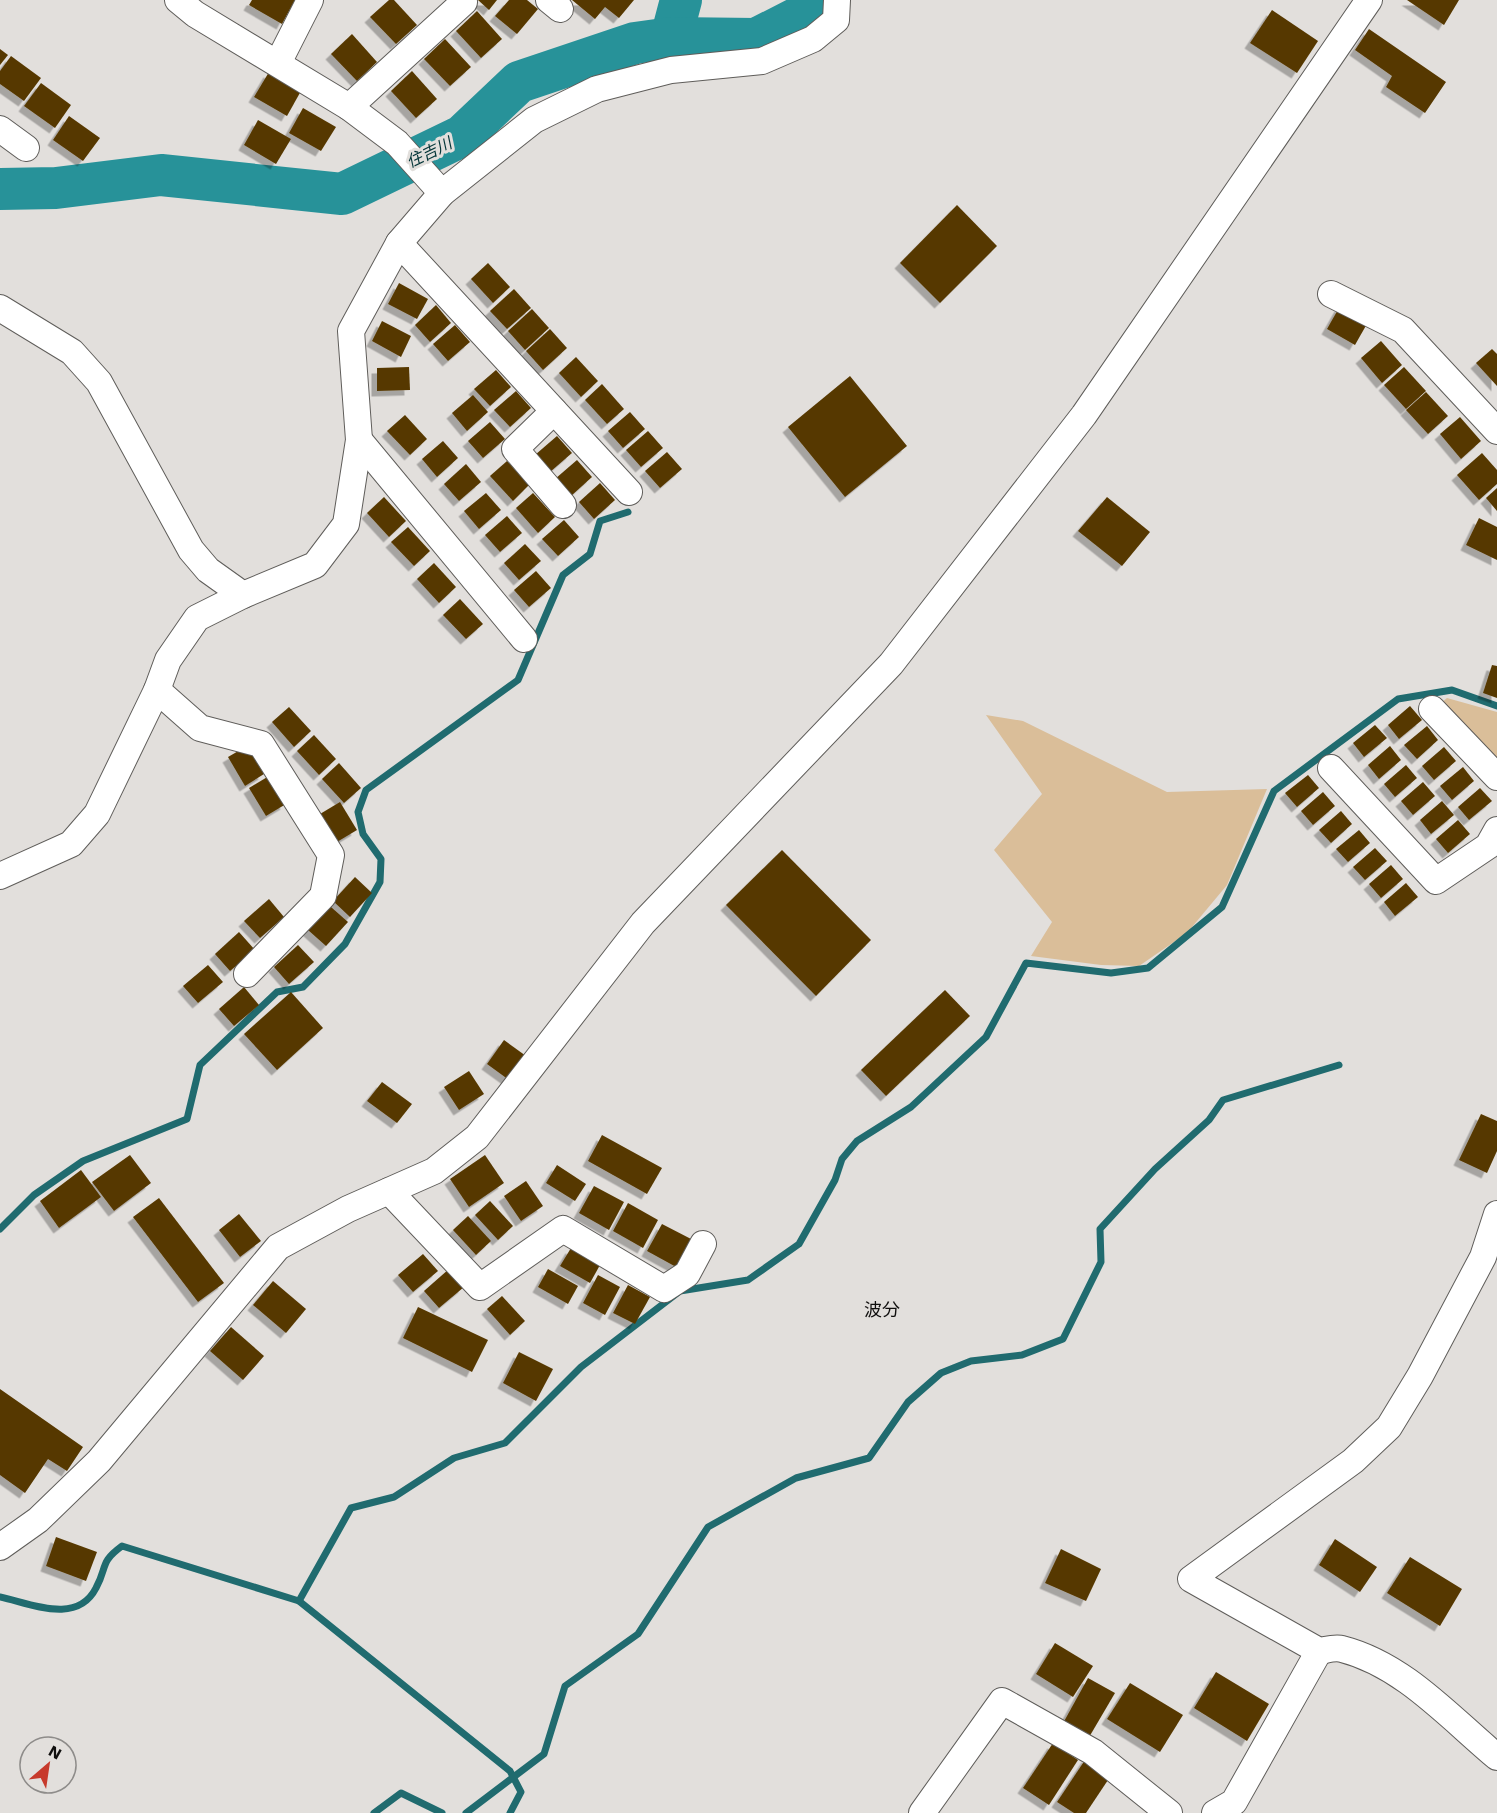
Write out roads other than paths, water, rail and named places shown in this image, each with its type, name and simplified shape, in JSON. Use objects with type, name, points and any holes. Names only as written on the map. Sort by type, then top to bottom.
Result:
[{"type":"street","points":[[178,0],[195,14],[349,107],[397,144],[434,184]]},
{"type":"street","points":[[278,63],[310,0]]},
{"type":"street","points":[[0,1547],[38,1520],[99,1461],[278,1247],[434,1171],[477,1137],[643,923],[891,664],[1084,415],[1369,0]]},
{"type":"street","points":[[349,107],[464,2]]},
{"type":"street","points":[[0,876],[71,844],[97,814],[157,690],[168,660],[197,618],[243,595],[315,565],[346,524],[359,440],[351,331],[434,184],[534,120],[597,89],[671,70],[762,61],[813,39],[837,10]]},
{"type":"street","points":[[0,129],[26,148]]},
{"type":"street","points":[[399,243],[629,492]]},
{"type":"street","points":[[1331,294],[1403,330],[1497,431]]},
{"type":"street","points":[[0,308],[72,352],[99,382],[191,550],[208,570],[243,595]]},
{"type":"street","points":[[555,411],[515,449],[562,505]]},
{"type":"street","points":[[359,440],[524,639]]},
{"type":"street","points":[[157,690],[200,728],[261,744],[331,855],[323,896],[248,974]]},
{"type":"street","points":[[1432,709],[1497,777]]},
{"type":"street","points":[[1331,768],[1436,881],[1488,846],[1497,830]]},
{"type":"street","points":[[389,1191],[480,1287],[563,1229],[664,1289],[687,1274],[703,1244]]},
{"type":"street","points":[[1497,1214],[1482,1257],[1420,1376],[1389,1427],[1353,1461],[1191,1579],[1319,1651],[1340,1648],[1394,1671],[1438,1704],[1497,1757]]},
{"type":"street","points":[[1215,1813],[1234,1802],[1319,1651]]},
{"type":"street","points":[[922,1813],[1002,1701],[1092,1752],[1169,1813]]},
{"type":"waterway","points":[[671,38],[681,0]]},
{"type":"waterway","name":"住吉川","points":[[0,189],[56,188],[161,175],[342,194],[462,136],[519,82],[635,43],[671,38],[756,39],[811,11],[827,0]]},
{"type":"waterway","points":[[0,1229],[34,1195],[83,1161],[187,1119],[200,1065],[277,992],[303,987],[345,944],[380,882],[381,859],[363,834],[358,812],[366,790],[518,680],[563,575],[590,554],[600,521],[628,512]]},
{"type":"waterway","points":[[299,1601],[351,1508],[394,1497],[454,1458],[505,1443],[581,1367],[680,1291],[748,1280],[799,1244],[835,1180],[842,1159],[857,1141],[911,1107],[986,1037],[1026,963],[1111,973],[1148,968],[1222,907],[1274,791],[1398,699],[1452,690],[1497,706]]},
{"type":"waterway","points":[[466,1813],[544,1754],[565,1686],[638,1634],[708,1527],[796,1478],[869,1458],[908,1402],[941,1373],[971,1361],[1022,1355],[1063,1339],[1101,1262],[1100,1229],[1155,1169],[1209,1120],[1223,1100],[1339,1065]]},
{"type":"waterway","points":[[0,1597],[53,1609],[77,1606],[88,1599],[100,1581],[107,1561],[122,1546],[299,1601],[510,1771],[521,1792],[510,1813]]},
{"type":"waterway","points":[[374,1813],[401,1793],[442,1813]]},
{"type":"district","name":"波分","points":[[882,1310]]}]
